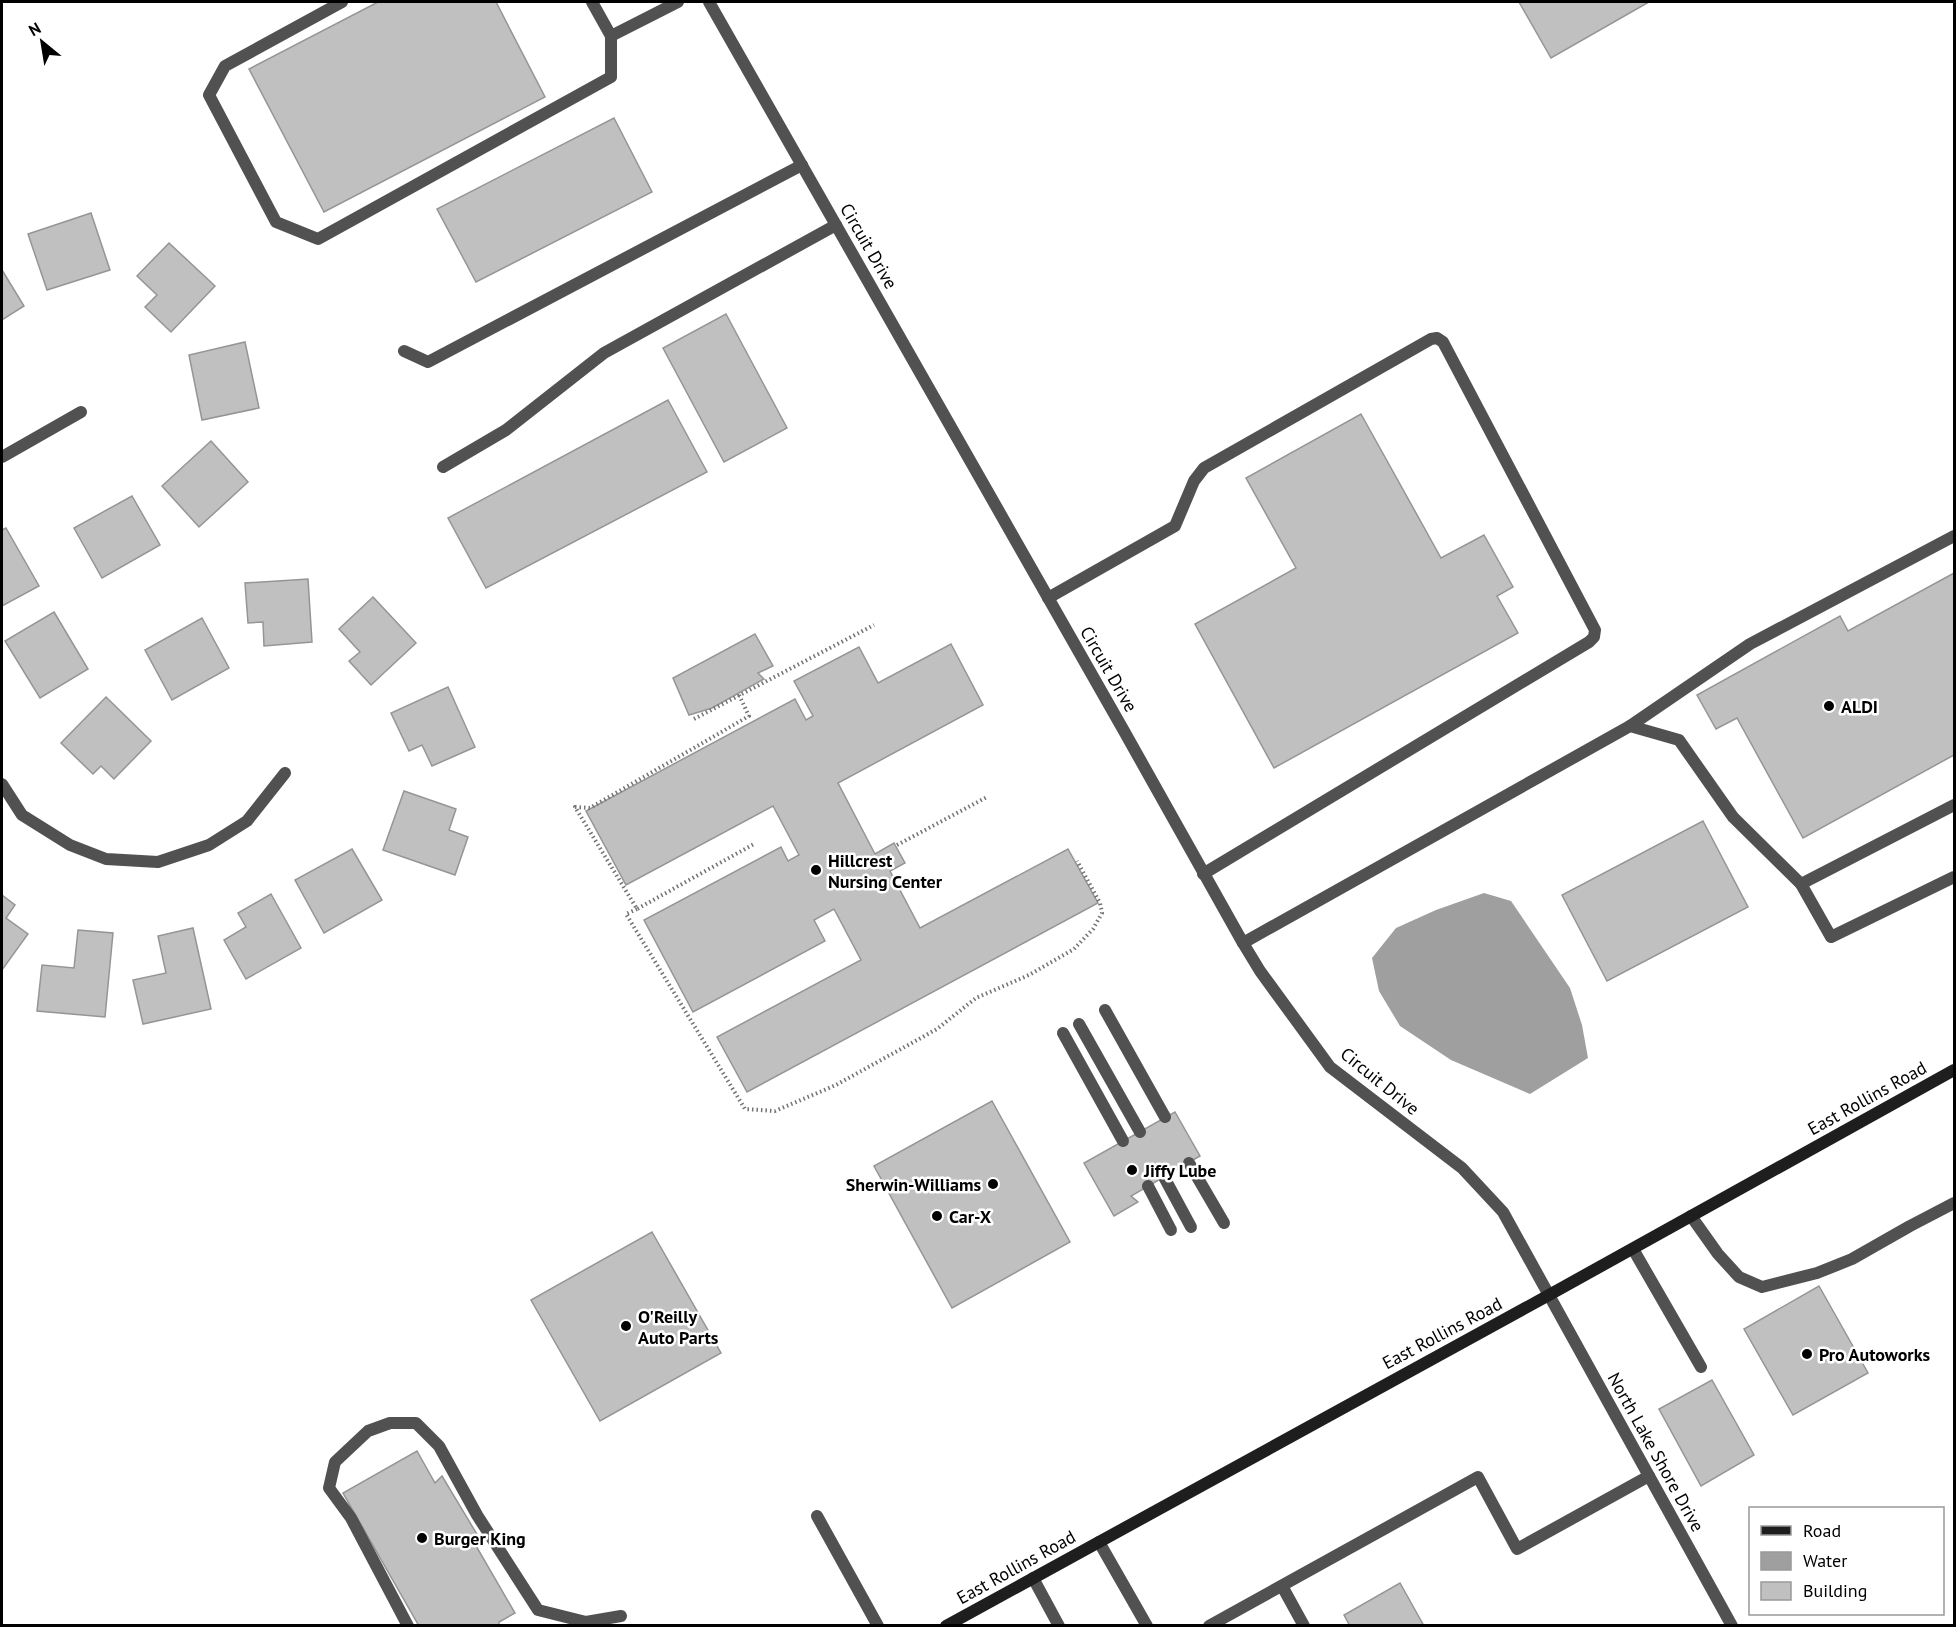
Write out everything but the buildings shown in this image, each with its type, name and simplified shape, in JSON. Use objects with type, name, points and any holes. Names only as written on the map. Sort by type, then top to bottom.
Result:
[{"type":"main road","name":"East Rollins Road","points":[[946,1626],[1954,1070]]},
{"type":"street","points":[[342,2],[225,66],[209,95],[276,222],[318,239],[611,77],[611,36],[592,2]]},
{"type":"street","points":[[611,36],[678,2]]},
{"type":"street","name":"Circuit Drive","points":[[709,2],[1243,943],[1330,1067],[1462,1167],[1503,1212],[1549,1295]]},
{"type":"street","points":[[404,351],[428,362],[802,165]]},
{"type":"street","points":[[443,466],[506,430],[604,353],[836,225]]},
{"type":"street","points":[[1048,598],[1175,526],[1194,481],[1204,468],[1431,339],[1437,338],[1443,342],[1595,630],[1594,637],[1203,874]]},
{"type":"street","points":[[2,457],[81,412]]},
{"type":"street","points":[[1243,943],[1630,726],[1750,644],[1954,536]]},
{"type":"street","points":[[1630,726],[1679,740],[1733,817],[1801,884],[1832,937],[1954,877]]},
{"type":"street","points":[[2,784],[22,815],[70,845],[106,859],[158,862],[209,845],[247,821],[285,773]]},
{"type":"street","points":[[1801,884],[1954,805]]},
{"type":"street","points":[[1105,1010],[1165,1117]]},
{"type":"street","points":[[1079,1024],[1140,1132]]},
{"type":"street","points":[[1063,1033],[1123,1141]]},
{"type":"street","points":[[1189,1163],[1224,1223]]},
{"type":"street","points":[[1164,1177],[1191,1227]]},
{"type":"street","points":[[1148,1186],[1171,1230]]},
{"type":"street","points":[[1691,1216],[1718,1254],[1739,1277],[1762,1287],[1817,1273],[1852,1259],[1954,1203]]},
{"type":"street","points":[[1633,1249],[1701,1367]]},
{"type":"street","name":"North Lake Shore Drive","points":[[1549,1295],[1732,1626]]},
{"type":"street","points":[[408,1626],[351,1518],[329,1488],[335,1462],[368,1431],[390,1423],[416,1423],[439,1446],[477,1515],[538,1610],[586,1622],[621,1616]]},
{"type":"street","points":[[1209,1626],[1478,1477],[1517,1549],[1649,1476]]},
{"type":"street","points":[[817,1516],[878,1626]]},
{"type":"street","points":[[1099,1542],[1147,1626]]},
{"type":"street","points":[[1033,1578],[1059,1626]]},
{"type":"street","points":[[1282,1586],[1304,1626]]},
{"type":"path","points":[[694,719],[874,625]]},
{"type":"path","points":[[637,909],[575,807],[590,808],[749,716],[739,695]]},
{"type":"path","points":[[897,845],[987,797]]},
{"type":"path","points":[[754,844],[626,914],[746,1109],[775,1111],[836,1085],[937,1029],[976,998],[1029,975],[1074,949],[1093,928],[1102,913],[1100,903],[1077,861]]},
{"type":"water","points":[[1484,893],[1511,901],[1570,988],[1582,1025],[1588,1058],[1530,1094],[1451,1060],[1400,1026],[1379,991],[1372,958],[1396,928],[1436,910]]},
{"type":"place","name":"ALDI","points":[[1829,706]]},
{"type":"place","name":"Hillcrest Nursing Center","points":[[816,870]]},
{"type":"place","name":"Jiffy Lube","points":[[1132,1170]]},
{"type":"place","name":"Sherwin-Williams","points":[[993,1184]]},
{"type":"place","name":"Car-X","points":[[937,1216]]},
{"type":"place","name":"O'Reilly Auto Parts","points":[[626,1326]]},
{"type":"place","name":"Pro Autoworks","points":[[1807,1354]]},
{"type":"place","name":"Burger King","points":[[422,1538]]}]
